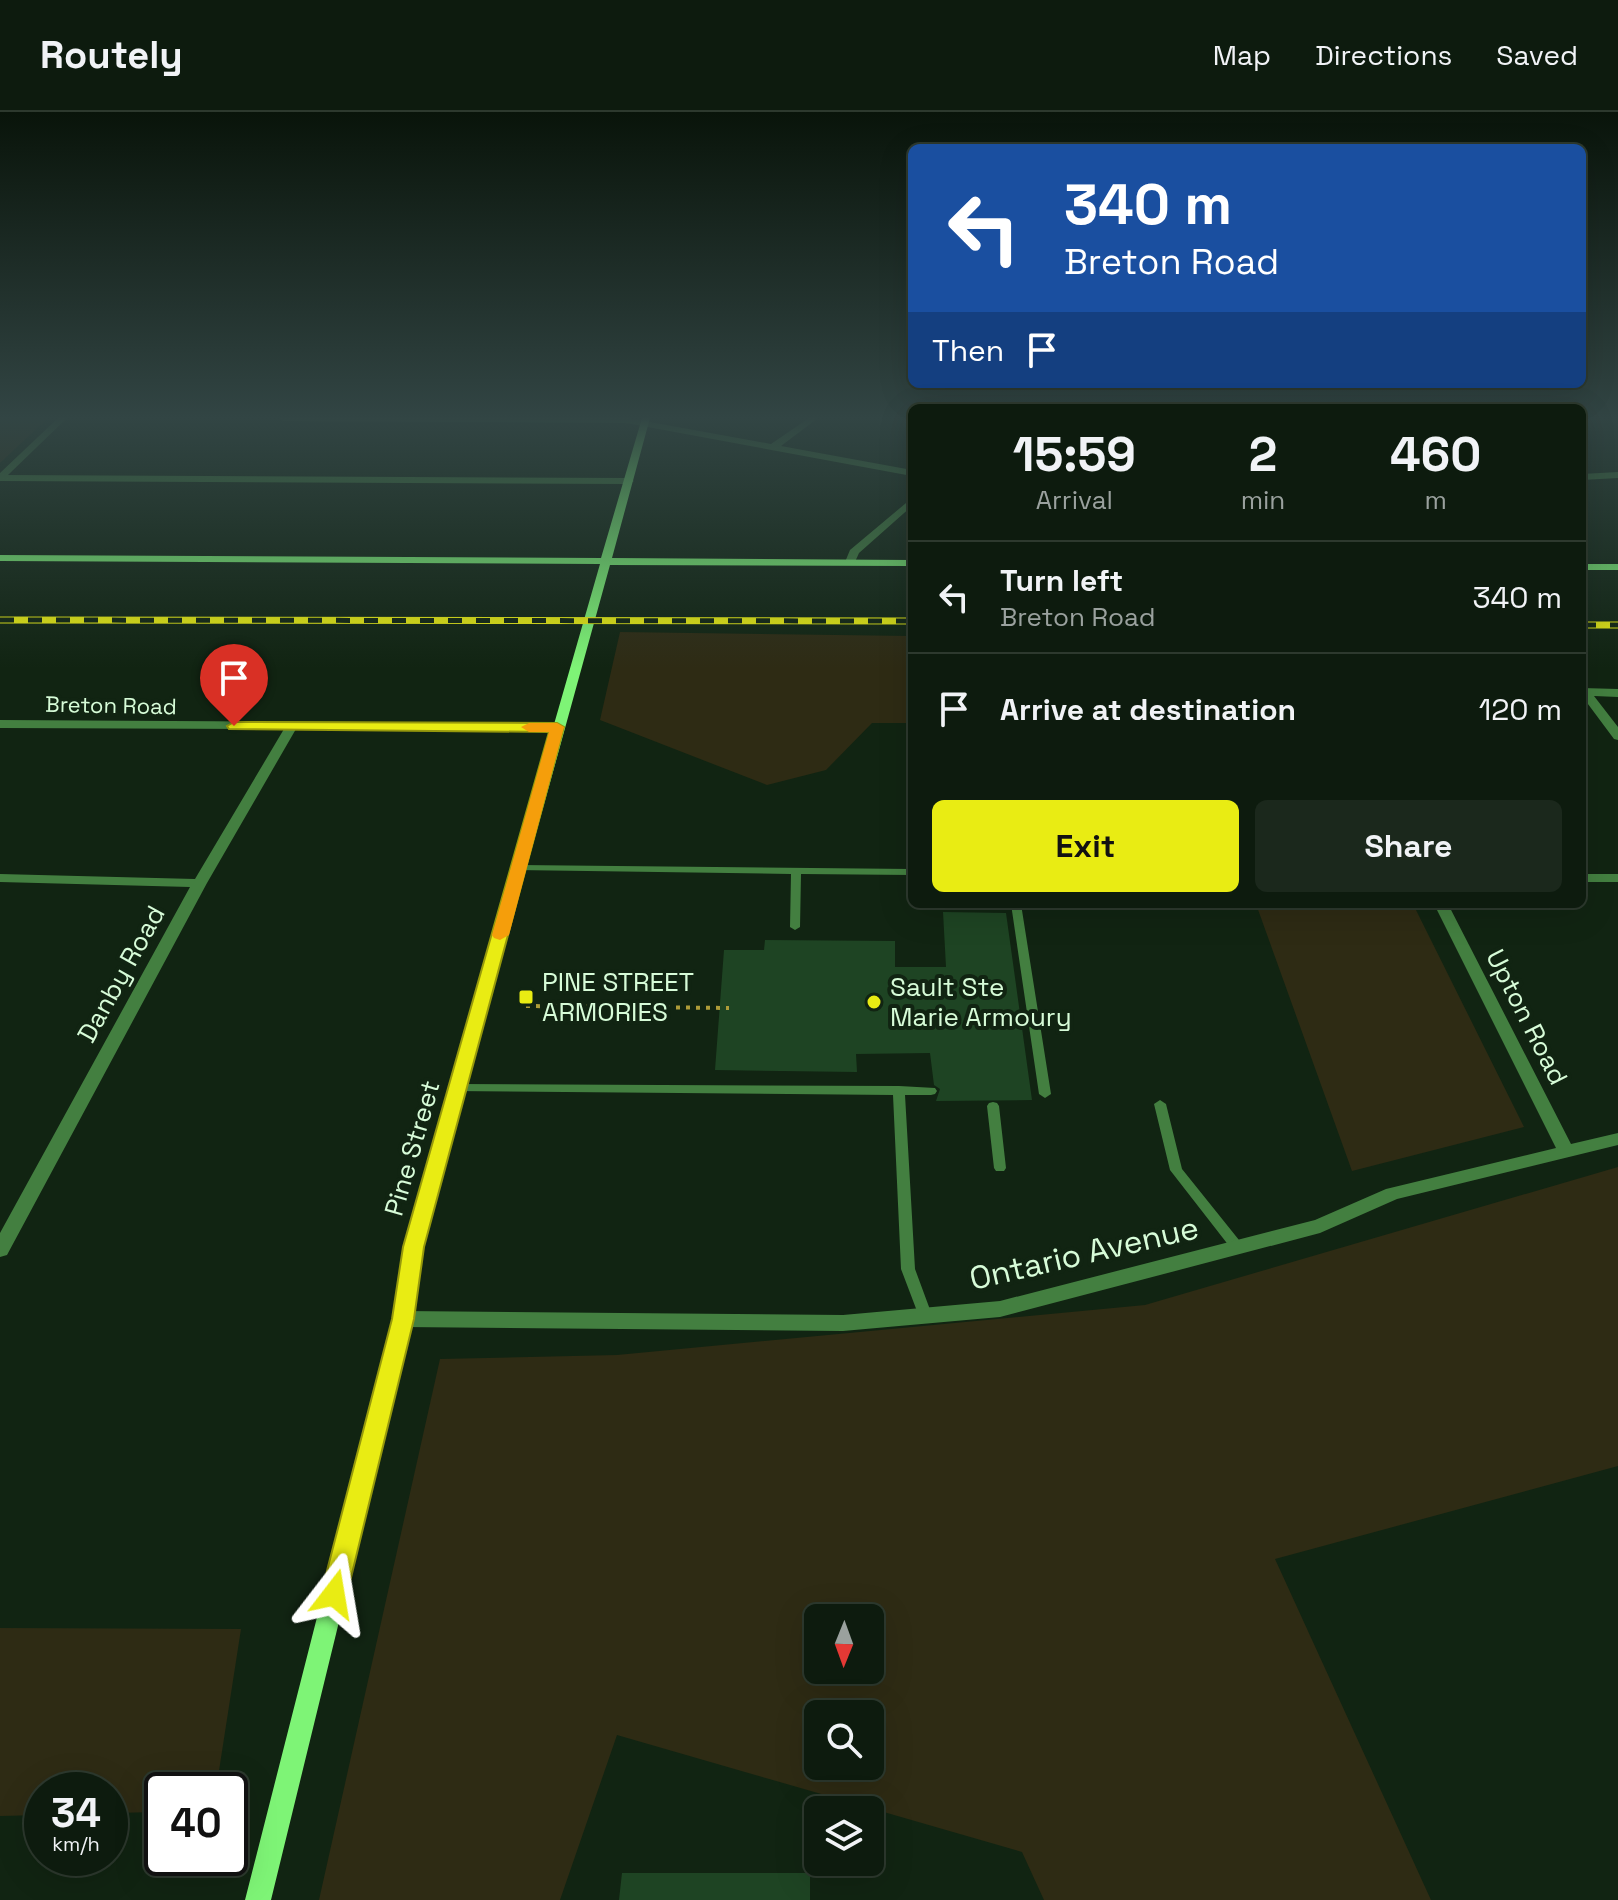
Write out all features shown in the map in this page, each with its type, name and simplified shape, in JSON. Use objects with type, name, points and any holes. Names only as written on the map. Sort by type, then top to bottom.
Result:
[{"type":"street","name":"Pine Street","points":[[258,1900],[403,1319],[413,1247],[557,727],[623,501]]},
{"type":"street","points":[[850,562],[854,552],[908,505]]},
{"type":"street","points":[[0,558],[908,563]]},
{"type":"street","points":[[1586,567],[1618,567]]},
{"type":"street","points":[[1586,692],[1618,693]]},
{"type":"street","points":[[1586,696],[1618,736]]},
{"type":"street","name":"Breton Road","points":[[0,724],[557,727]]},
{"type":"street","name":"Danby Road","points":[[0,1250],[200,883],[292,726]]},
{"type":"street","points":[[0,878],[200,883]]},
{"type":"street","points":[[1586,878],[1618,878]]},
{"type":"street","name":"Upton Road","points":[[1443,908],[1567,1153]]},
{"type":"street","name":"Ontario Avenue","points":[[403,1319],[843,1323],[1000,1309],[1320,1226],[1392,1194],[1618,1139]]},
{"type":"lane","points":[[519,868],[908,872]]},
{"type":"lane","points":[[795,927],[796,870]]},
{"type":"lane","points":[[1017,908],[1045,1094]]},
{"type":"lane","points":[[457,1088],[931,1091]]},
{"type":"lane","points":[[899,1090],[908,1269],[925,1315]]},
{"type":"lane","points":[[1160,1104],[1176,1170],[1238,1248]]},
{"type":"lane","points":[[993,1106],[1000,1168]]},
{"type":"path","points":[[526,1006],[729,1008]]},
{"type":"shaded area","points":[[620,632],[908,636],[908,723],[872,723],[826,770],[767,785],[600,720]]},
{"type":"shaded area","points":[[1257,908],[1415,908],[1524,1127],[1352,1171]]},
{"type":"shaded area","points":[[1618,1167],[1618,1466],[1275,1559],[1431,1900],[1044,1900],[1022,1852],[884,1812],[884,1796],[828,1796],[617,1735],[560,1900],[319,1900],[440,1359],[617,1355],[1145,1305]]},
{"type":"shaded area","points":[[0,1628],[241,1629],[219,1772],[144,1772],[144,1812],[128,1813],[128,1772],[24,1772],[24,1815],[0,1816]]},
{"type":"building","name":"Sault Ste Marie Armoury","points":[[943,912],[1006,913],[1032,1100],[936,1101],[940,1089],[934,1085],[930,1053],[856,1054],[857,1072],[715,1070],[724,950],[764,950],[765,940],[895,941],[895,967],[946,967]]},
{"type":"building","points":[[622,1873],[804,1873],[804,1876],[810,1876],[810,1900],[619,1900]]},
{"type":"railway","points":[[0,620],[908,621]]},
{"type":"railway","points":[[1586,625],[1618,625]]},
{"type":"slow traffic","points":[[500,935],[557,727],[529,727]]},
{"type":"place","name":"PINE STREET ARMORIES","points":[[526,997]]},
{"type":"place","name":"Sault Ste Marie Armoury","points":[[874,1002]]},
{"type":"route","points":[[234,726],[557,727],[413,1247],[403,1319],[334,1594]]}]
